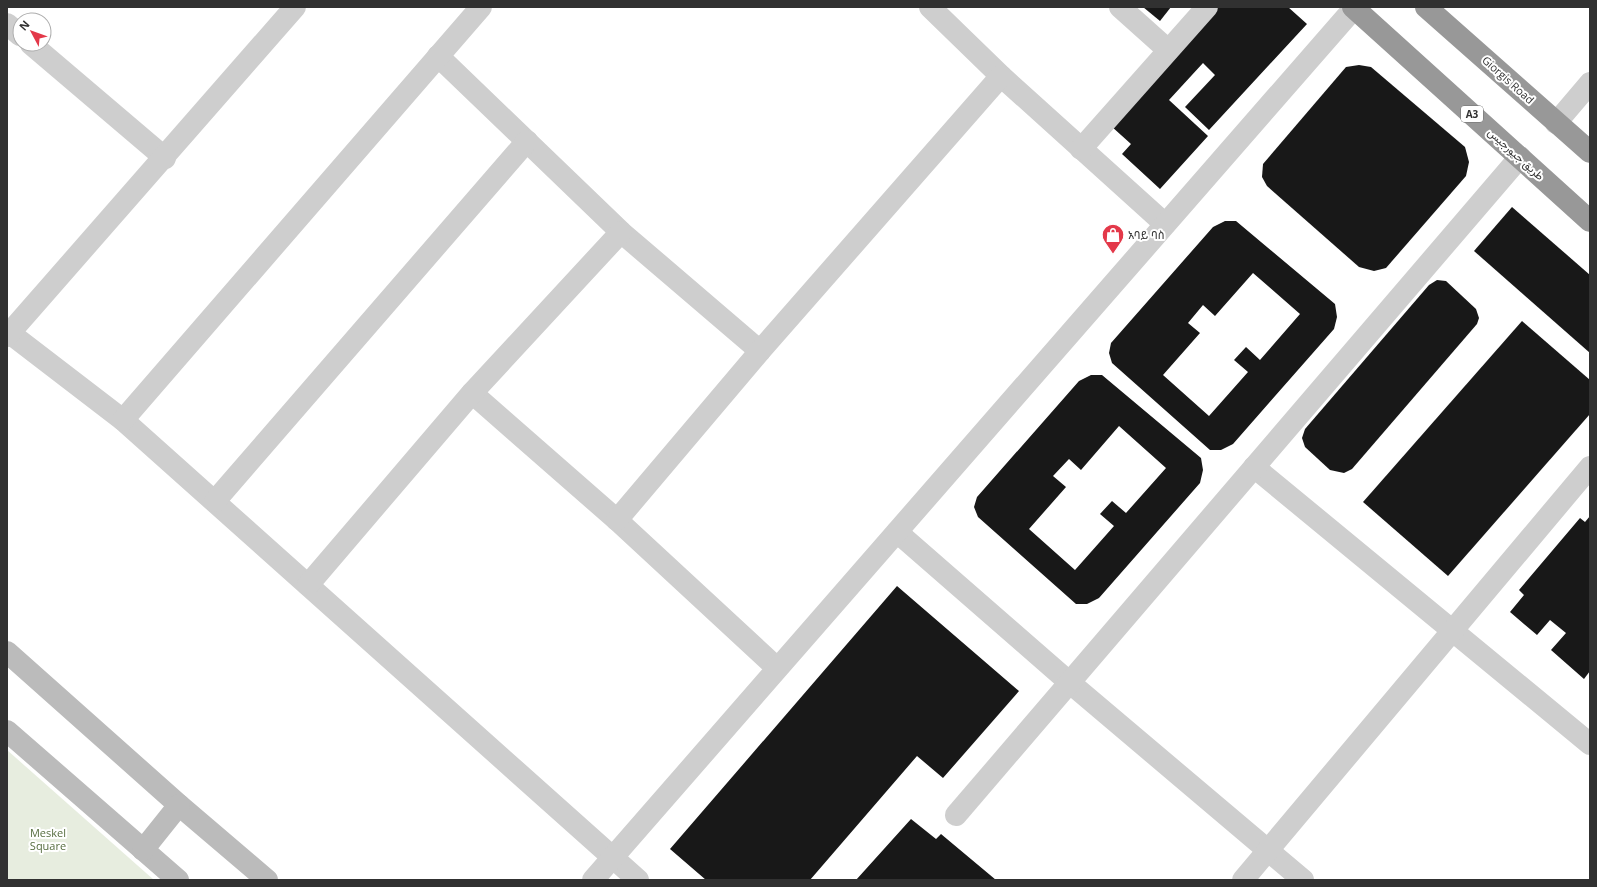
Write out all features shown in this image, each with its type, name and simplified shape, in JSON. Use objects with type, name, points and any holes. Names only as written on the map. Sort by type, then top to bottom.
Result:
[{"type":"highway","name":"طريق جيورجيس","points":[[1354,7],[1590,220]]},
{"type":"highway","name":"Giorgis Road","points":[[1426,7],[1590,152]]},
{"type":"street","points":[[294,7],[165,158],[8,334],[123,420],[638,880]]},
{"type":"street","points":[[123,420],[481,7]]},
{"type":"street","points":[[930,7],[1001,76],[1165,224]]},
{"type":"street","points":[[1120,7],[1168,50]]},
{"type":"street","points":[[1082,149],[1206,7]]},
{"type":"street","points":[[594,880],[1354,7]]},
{"type":"street","points":[[40,52],[165,158]]},
{"type":"street","points":[[438,56],[621,232],[760,351]]},
{"type":"street","points":[[617,520],[760,351],[1001,76]]},
{"type":"street","points":[[1556,123],[1590,83]]},
{"type":"street","points":[[215,501],[527,141]]},
{"type":"street","points":[[956,815],[1520,157]]},
{"type":"street","points":[[308,585],[472,394],[621,232]]},
{"type":"street","points":[[472,394],[617,520],[777,668]]},
{"type":"street","points":[[1243,880],[1590,467]]},
{"type":"street","points":[[1254,468],[1590,744]]},
{"type":"street","points":[[896,532],[1069,682],[1303,880]]},
{"type":"street","points":[[7,652],[179,806],[267,880]]},
{"type":"street","points":[[7,731],[178,880]]},
{"type":"street","points":[[143,850],[179,806]]},
{"type":"green space","name":"Meskel Square","points":[[7,750],[154,880],[7,880]]},
{"type":"building","points":[[1143,7],[1171,7],[1160,21]]},
{"type":"building","points":[[1211,7],[1288,7],[1307,24],[1209,130],[1185,107],[1215,75],[1203,63],[1169,100],[1208,136],[1160,189],[1122,154],[1131,144],[1101,117]]},
{"type":"building","points":[[1359,65],[1371,67],[1465,147],[1469,162],[1466,176],[1386,268],[1374,271],[1359,267],[1267,186],[1262,177],[1263,164],[1346,67]]},
{"type":"building","points":[[1512,207],[1590,275],[1590,353],[1474,251]]},
{"type":"building","points":[[1225,221],[1236,221],[1335,304],[1337,317],[1334,329],[1233,444],[1221,450],[1210,450],[1112,363],[1109,353],[1111,343],[1213,227]],"holes":[[[1253,273],[1300,314],[1260,360],[1246,347],[1234,360],[1248,372],[1209,416],[1163,375],[1200,333],[1188,323],[1203,305],[1215,316]]]},
{"type":"building","points":[[1437,280],[1446,281],[1476,309],[1479,318],[1477,324],[1352,469],[1344,473],[1330,470],[1305,447],[1302,438],[1305,429],[1429,285]]},
{"type":"building","points":[[1522,321],[1590,380],[1590,414],[1448,576],[1363,502]]},
{"type":"building","points":[[1091,375],[1102,375],[1201,458],[1203,470],[1200,483],[1099,598],[1087,604],[1076,604],[978,517],[974,507],[977,497],[1079,381]],"holes":[[[1119,426],[1166,468],[1126,513],[1112,501],[1100,514],[1114,526],[1075,570],[1029,529],[1066,487],[1053,476],[1069,459],[1081,470]]]},
{"type":"building","points":[[1590,516],[1590,671],[1584,679],[1551,650],[1566,633],[1550,620],[1537,635],[1510,612],[1524,595],[1519,590],[1580,518],[1585,522]]},
{"type":"building","points":[[897,586],[1019,691],[943,778],[917,756],[810,880],[706,880],[670,849]]},
{"type":"building","points":[[911,819],[936,839],[941,834],[996,880],[856,880]]},
{"type":"place","name":"አባይ ባስ","points":[[1113,254]]}]
